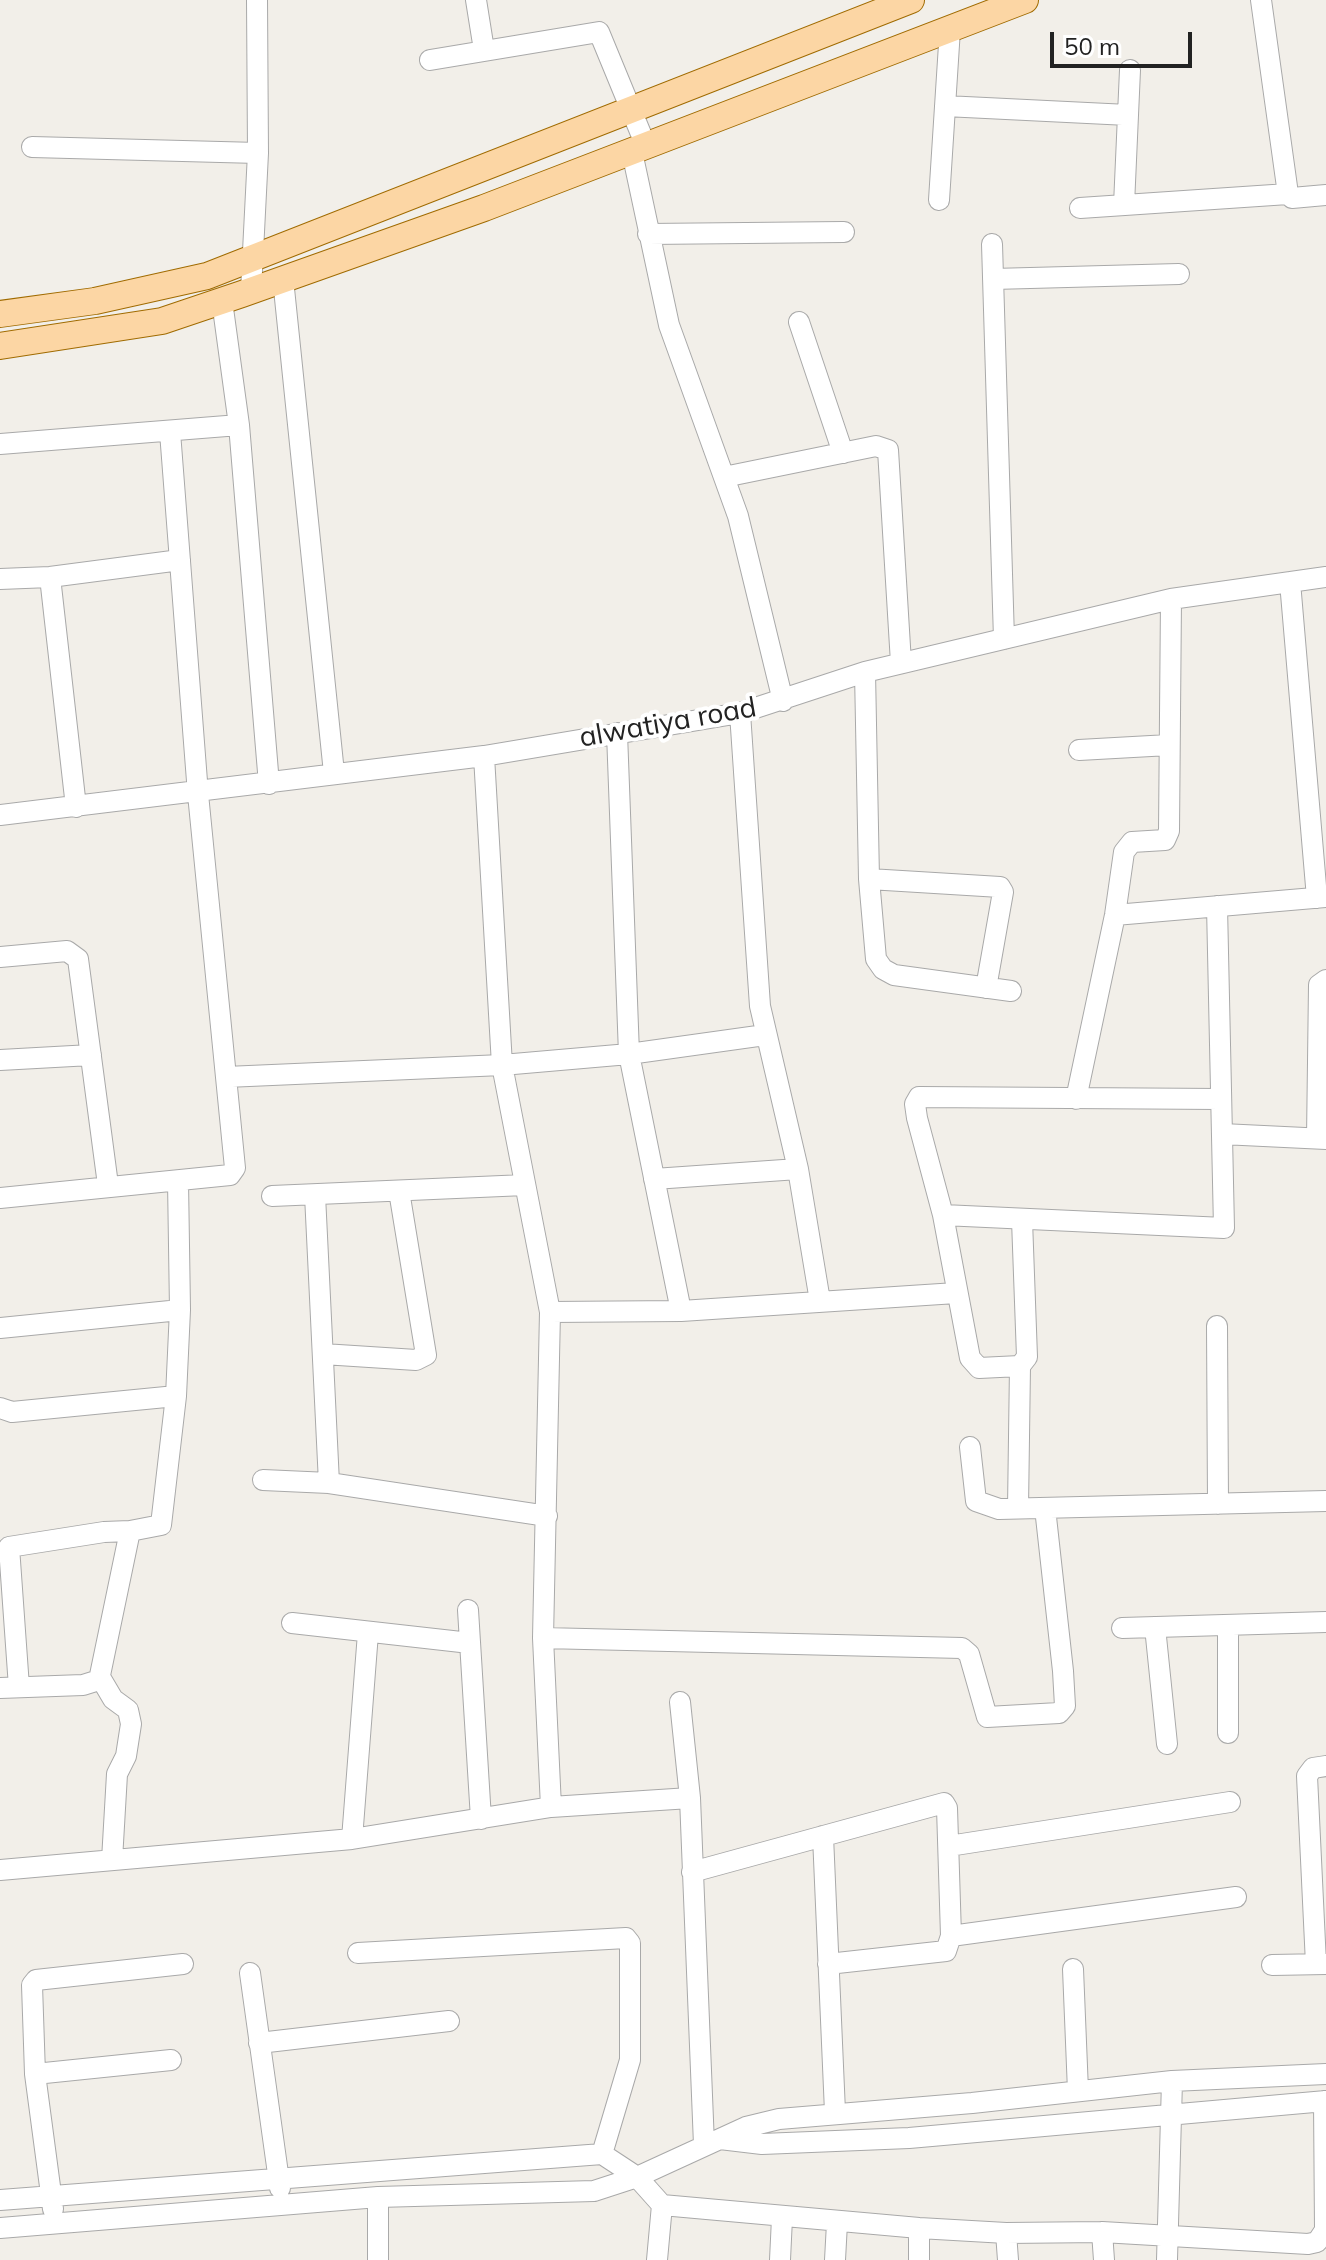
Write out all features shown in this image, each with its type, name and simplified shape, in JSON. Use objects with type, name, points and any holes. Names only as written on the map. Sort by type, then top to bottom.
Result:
[{"type":"main road","points":[[0,314],[95,301],[207,276],[911,0]]},
{"type":"main road","points":[[0,346],[162,321],[222,301],[639,149],[1025,0]]},
{"type":"street","points":[[251,291],[250,257],[258,153],[257,0]]},
{"type":"street","points":[[476,0],[484,50]]},
{"type":"street","points":[[1261,0],[1288,194],[1292,198],[1326,195]]},
{"type":"street","points":[[939,200],[950,29]]},
{"type":"street","points":[[430,60],[599,32],[630,111],[639,149],[648,234],[685,377],[738,516],[783,701]]},
{"type":"street","points":[[1124,205],[1130,70]]},
{"type":"street","points":[[945,106],[1128,115]]},
{"type":"street","points":[[32,147],[258,153]]},
{"type":"street","points":[[1080,208],[1288,194]]},
{"type":"street","points":[[648,234],[844,232]]},
{"type":"street","points":[[992,244],[1004,639]]},
{"type":"street","points":[[993,279],[1179,274]]},
{"type":"street","points":[[283,279],[334,773]]},
{"type":"street","points":[[222,301],[239,425],[269,784]]},
{"type":"street","points":[[799,322],[843,453]]},
{"type":"street","points":[[0,444],[239,425]]},
{"type":"street","points":[[0,1198],[108,1185],[178,1181],[234,1172],[198,794],[170,432]]},
{"type":"street","points":[[724,477],[876,446],[888,450],[901,663]]},
{"type":"street","points":[[0,579],[50,577],[180,560]]},
{"type":"street","points":[[50,577],[76,807]]},
{"type":"street","name":"alwatiya road","points":[[0,815],[198,794],[334,773],[484,756],[740,713],[865,672],[1171,599],[1326,577]]},
{"type":"street","points":[[1115,915],[1322,897],[1316,774],[1290,582]]},
{"type":"street","points":[[1076,1099],[1127,846],[1140,841],[1160,841],[1168,836],[1171,599]]},
{"type":"street","points":[[865,672],[869,879],[876,959],[883,969],[894,975],[1011,991]]},
{"type":"street","points":[[740,713],[765,1035],[798,1169],[820,1301]]},
{"type":"street","points":[[617,733],[629,1054],[681,1311]]},
{"type":"street","points":[[1079,750],[1169,745]]},
{"type":"street","points":[[484,756],[502,1065],[550,1312],[543,1638],[551,1807]]},
{"type":"street","points":[[869,879],[1000,887],[1003,892],[986,988]]},
{"type":"street","points":[[943,1215],[1220,1230],[1226,1222],[1220,1099],[1217,906]]},
{"type":"street","points":[[0,957],[67,951],[76,954],[108,1185]]},
{"type":"street","points":[[1222,1134],[1322,1139],[1319,985],[1326,980]]},
{"type":"street","points":[[226,1077],[502,1065],[629,1054],[765,1035]]},
{"type":"street","points":[[0,1060],[91,1055]]},
{"type":"street","points":[[1020,1366],[979,1368],[973,1365],[956,1293],[943,1215],[917,1118],[915,1104],[919,1097],[1220,1099]]},
{"type":"street","points":[[654,1179],[798,1169]]},
{"type":"street","points":[[100,1677],[83,1685],[9,1687],[9,1547],[161,1525],[176,1396],[180,1310],[178,1181]]},
{"type":"street","points":[[272,1196],[525,1185]]},
{"type":"street","points":[[323,1354],[416,1360],[426,1355],[399,1191]]},
{"type":"street","points":[[315,1195],[329,1483]]},
{"type":"street","points":[[1018,1508],[1020,1366],[1027,1357],[1022,1220]]},
{"type":"street","points":[[550,1312],[681,1311],[956,1293]]},
{"type":"street","points":[[0,1328],[180,1310]]},
{"type":"street","points":[[1217,1326],[1218,1504]]},
{"type":"street","points":[[0,1408],[12,1412],[176,1396]]},
{"type":"street","points":[[970,1447],[976,1501],[999,1509],[1326,1501]]},
{"type":"street","points":[[263,1480],[329,1483],[547,1516]]},
{"type":"street","points":[[543,1638],[962,1648],[969,1654],[987,1717],[1059,1713],[1065,1706],[1063,1671],[1045,1508]]},
{"type":"street","points":[[112,1860],[117,1774],[126,1756],[131,1724],[128,1710],[113,1699],[100,1677],[130,1531]]},
{"type":"street","points":[[468,1610],[481,1819]]},
{"type":"street","points":[[1122,1628],[1326,1622]]},
{"type":"street","points":[[292,1623],[470,1643]]},
{"type":"street","points":[[1228,1625],[1228,1733]]},
{"type":"street","points":[[1155,1627],[1167,1744]]},
{"type":"street","points":[[352,1839],[368,1633]]},
{"type":"street","points":[[680,1702],[690,1798],[692,1872],[712,2142]]},
{"type":"street","points":[[1272,1965],[1321,1964],[1307,1776],[1313,1768],[1326,1766]]},
{"type":"street","points":[[0,1870],[352,1839],[551,1807],[690,1798]]},
{"type":"street","points":[[949,1846],[1230,1802]]},
{"type":"street","points":[[692,1872],[940,1803],[947,1808],[951,1936],[948,1947],[941,1953],[828,1964]]},
{"type":"street","points":[[823,1836],[835,2112]]},
{"type":"street","points":[[951,1936],[1236,1897]]},
{"type":"street","points":[[358,1953],[626,1938],[630,1943],[630,2060],[602,2154]]},
{"type":"street","points":[[54,2226],[35,2074],[31,1990],[36,1980],[183,1964]]},
{"type":"street","points":[[1073,1969],[1078,2091]]},
{"type":"street","points":[[250,1973],[283,2204]]},
{"type":"street","points":[[259,2043],[449,2021]]},
{"type":"street","points":[[35,2074],[171,2060]]},
{"type":"street","points":[[0,2228],[54,2226],[378,2197],[594,2191],[637,2177],[762,2122],[835,2112],[972,2103],[1172,2081],[1326,2074]]},
{"type":"street","points":[[1167,2260],[1172,2081]]},
{"type":"street","points":[[0,2200],[602,2154],[637,2177],[662,2205],[837,2223],[1006,2233],[1102,2232],[1308,2244],[1323,2237],[1325,2101],[1173,2112],[1011,2132],[762,2144],[712,2142]]},
{"type":"street","points":[[378,2197],[378,2260]]},
{"type":"street","points":[[657,2260],[662,2205]]},
{"type":"street","points":[[780,2260],[782,2218]]},
{"type":"street","points":[[835,2260],[837,2223]]},
{"type":"street","points":[[919,2228],[919,2260]]},
{"type":"street","points":[[1102,2232],[1104,2260]]},
{"type":"street","points":[[1006,2233],[1008,2260]]}]
